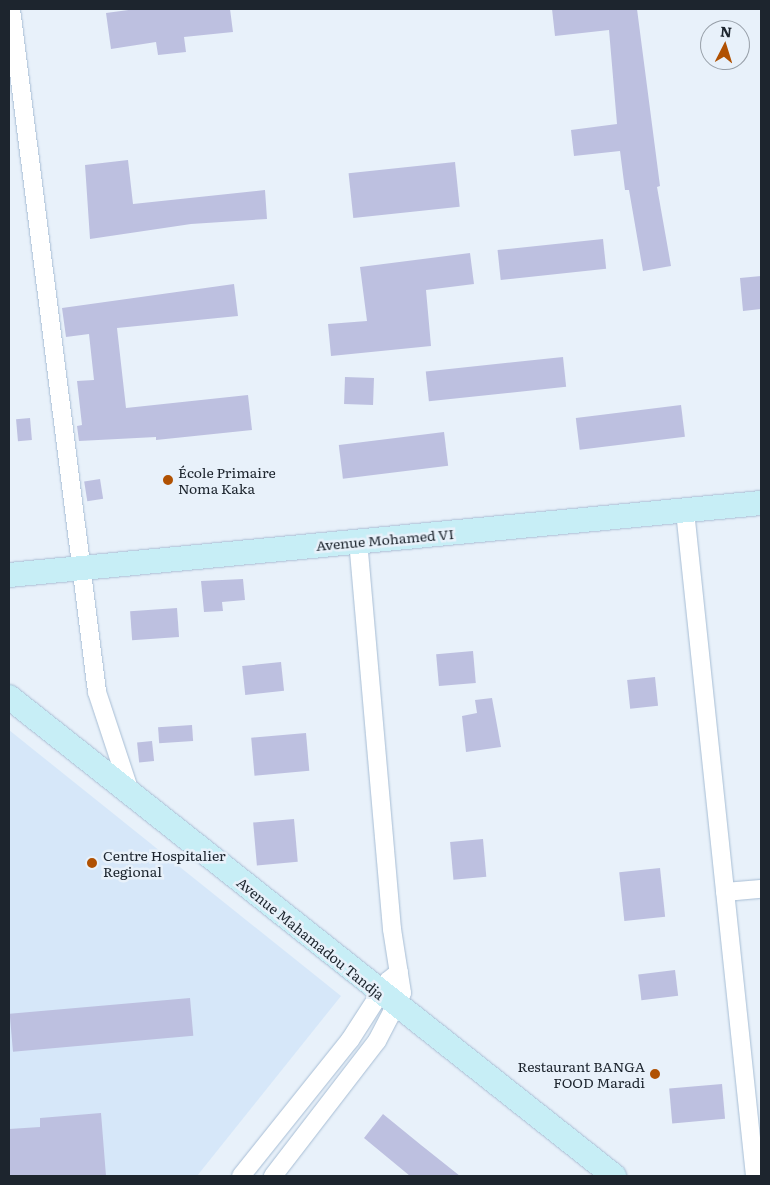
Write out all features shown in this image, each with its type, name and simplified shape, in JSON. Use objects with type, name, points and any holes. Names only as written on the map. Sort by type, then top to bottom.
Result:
[{"type":"street","points":[[11,9],[96,692],[130,792]]},
{"type":"street","name":"Avenue Mohamed VI","points":[[9,575],[761,503]]},
{"type":"street","points":[[685,510],[755,1176]]},
{"type":"street","points":[[241,1176],[350,1040],[389,1001],[402,993],[392,929],[358,542]]},
{"type":"street","name":"Avenue Mahamadou Tandja","points":[[9,697],[389,1001],[614,1176]]},
{"type":"street","points":[[726,892],[761,889]]},
{"type":"street","points":[[273,1176],[363,1060],[389,1001]]},
{"type":"street","points":[[268,1142],[287,1159]]},
{"type":"shaded area","name":"Centre Hospitalier Regional","points":[[9,730],[341,996],[197,1176],[9,1176]]},
{"type":"building","points":[[136,9],[230,9],[233,32],[184,37],[186,52],[158,55],[156,42],[111,49],[106,13]]},
{"type":"building","points":[[552,9],[637,9],[660,186],[657,187],[671,266],[643,271],[629,190],[625,190],[620,151],[574,156],[571,130],[617,124],[609,30],[555,36]]},
{"type":"building","points":[[128,160],[133,204],[265,190],[267,219],[191,224],[90,239],[85,165]]},
{"type":"building","points":[[455,162],[460,207],[353,218],[349,173]]},
{"type":"building","points":[[603,239],[606,269],[501,280],[498,250]]},
{"type":"building","points":[[470,253],[474,284],[426,290],[431,346],[331,356],[328,324],[367,321],[360,267]]},
{"type":"building","points":[[761,276],[761,309],[743,311],[740,278]]},
{"type":"building","points":[[234,284],[238,316],[117,328],[126,408],[248,395],[252,430],[156,440],[156,437],[79,441],[77,426],[82,425],[77,381],[94,380],[89,334],[66,337],[62,308]]},
{"type":"building","points":[[563,357],[566,387],[429,401],[426,371]]},
{"type":"building","points":[[345,377],[374,378],[373,405],[344,404]]},
{"type":"building","points":[[681,405],[685,437],[580,450],[576,418]]},
{"type":"building","points":[[30,418],[32,440],[18,441],[16,419]]},
{"type":"building","points":[[444,432],[448,466],[343,479],[339,445]]},
{"type":"building","points":[[100,479],[103,499],[87,501],[84,482]]},
{"type":"building","points":[[243,579],[245,600],[222,602],[223,611],[204,612],[201,581]]},
{"type":"building","points":[[177,608],[179,637],[132,640],[130,611]]},
{"type":"building","points":[[473,651],[476,683],[439,686],[436,654]]},
{"type":"building","points":[[281,662],[284,691],[245,695],[242,666]]},
{"type":"building","points":[[655,677],[658,706],[630,709],[627,680]]},
{"type":"building","points":[[492,698],[501,747],[466,752],[462,716],[477,713],[475,700]]},
{"type":"building","points":[[192,725],[193,741],[159,743],[158,727]]},
{"type":"building","points":[[306,733],[309,771],[255,776],[251,738]]},
{"type":"building","points":[[152,741],[154,761],[139,762],[137,743]]},
{"type":"building","points":[[294,819],[298,862],[257,865],[253,823]]},
{"type":"building","points":[[483,839],[486,877],[453,880],[450,842]]},
{"type":"building","points":[[660,868],[665,917],[624,921],[619,872]]},
{"type":"building","points":[[675,970],[678,996],[641,1000],[638,975]]},
{"type":"building","points":[[190,998],[193,1036],[13,1052],[10,1014]]},
{"type":"building","points":[[722,1084],[725,1119],[672,1123],[669,1089]]},
{"type":"building","points":[[101,1113],[106,1176],[9,1176],[9,1129],[40,1127],[40,1118]]},
{"type":"building","points":[[383,1114],[460,1176],[410,1176],[364,1138]]},
{"type":"place","name":"École Primaire Noma Kaka","points":[[168,480]]},
{"type":"place","name":"Centre Hospitalier Regional","points":[[92,863]]},
{"type":"place","name":"Restaurant BANGA FOOD Maradi","points":[[655,1074]]}]
